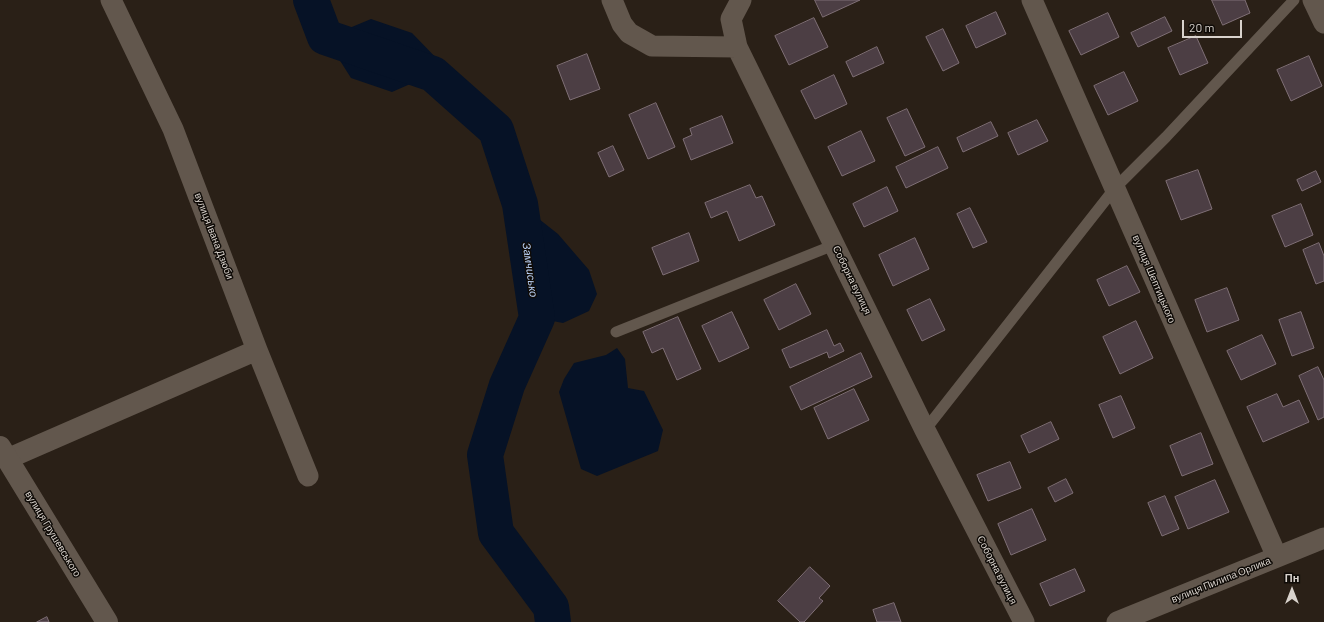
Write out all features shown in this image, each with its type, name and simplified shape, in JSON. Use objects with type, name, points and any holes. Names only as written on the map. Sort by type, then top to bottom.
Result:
[{"type":"street","name":"вулиця Івана Дзюби","points":[[111,0],[173,128],[257,350],[308,476]]},
{"type":"street","points":[[612,0],[622,24],[629,33],[652,46],[738,48]]},
{"type":"street","name":"Соборна вулиця","points":[[741,0],[731,19],[738,48],[925,430],[1024,622]]},
{"type":"street","name":"вулиця Шептицького","points":[[1032,0],[1277,557]]},
{"type":"street","points":[[1312,0],[1324,23]]},
{"type":"street","points":[[4,453],[257,350]]},
{"type":"street","name":"вулиця Грушевського","points":[[4,453],[107,622]]},
{"type":"street","name":"вулиця Пилипа Орлика","points":[[1117,622],[1324,538]]},
{"type":"lane","points":[[925,430],[1115,188],[1166,137],[1294,0]]},
{"type":"lane","points":[[616,332],[834,245]]},
{"type":"water","points":[[371,19],[412,33],[443,65],[433,74],[392,92],[351,78],[325,37],[334,30],[347,29]]},
{"type":"water","points":[[520,204],[558,234],[589,270],[597,294],[589,311],[563,323],[537,318],[518,251]]},
{"type":"water","points":[[617,348],[625,359],[628,388],[644,391],[663,430],[658,451],[597,476],[581,469],[559,392],[564,379],[574,363],[606,355]]},
{"type":"building","points":[[815,0],[860,0],[823,17]]},
{"type":"building","points":[[1212,0],[1245,0],[1250,13],[1223,25]]},
{"type":"building","points":[[996,12],[1006,34],[976,48],[966,26]]},
{"type":"building","points":[[1108,13],[1119,37],[1081,55],[1069,31]]},
{"type":"building","points":[[1165,17],[1172,31],[1138,47],[1131,33]]},
{"type":"building","points":[[814,18],[828,47],[789,65],[775,36]]},
{"type":"building","points":[[943,29],[959,63],[943,71],[926,37]]},
{"type":"building","points":[[1196,36],[1208,63],[1180,75],[1168,48]]},
{"type":"building","points":[[877,47],[884,63],[853,77],[846,62]]},
{"type":"building","points":[[587,54],[600,89],[570,100],[557,66]]},
{"type":"building","points":[[1309,56],[1322,86],[1291,101],[1277,70]]},
{"type":"building","points":[[1124,72],[1138,101],[1108,115],[1094,86]]},
{"type":"building","points":[[834,75],[847,104],[815,119],[801,91]]},
{"type":"building","points":[[656,103],[675,147],[648,159],[629,115]]},
{"type":"building","points":[[907,109],[925,147],[905,156],[887,118]]},
{"type":"building","points":[[722,116],[733,143],[691,160],[683,139],[692,135],[690,129]]},
{"type":"building","points":[[1037,120],[1048,141],[1018,155],[1008,133]]},
{"type":"building","points":[[991,122],[998,136],[963,152],[957,138]]},
{"type":"building","points":[[861,131],[875,161],[842,176],[828,147]]},
{"type":"building","points":[[613,146],[624,170],[609,177],[598,153]]},
{"type":"building","points":[[938,147],[948,168],[906,188],[896,167]]},
{"type":"building","points":[[1198,170],[1212,209],[1181,220],[1166,181]]},
{"type":"building","points":[[1316,171],[1321,182],[1302,191],[1297,180]]},
{"type":"building","points":[[750,185],[756,198],[762,196],[775,225],[739,241],[727,211],[711,218],[705,203]]},
{"type":"building","points":[[887,187],[898,211],[864,227],[853,204]]},
{"type":"building","points":[[1301,204],[1313,235],[1285,247],[1272,216]]},
{"type":"building","points":[[970,208],[987,242],[973,248],[957,214]]},
{"type":"building","points":[[689,233],[699,261],[663,275],[652,248]]},
{"type":"building","points":[[915,238],[929,269],[893,286],[879,255]]},
{"type":"building","points":[[1319,243],[1324,256],[1324,281],[1316,284],[1303,250]]},
{"type":"building","points":[[1127,266],[1140,292],[1109,306],[1097,280]]},
{"type":"building","points":[[796,284],[811,314],[779,330],[764,300]]},
{"type":"building","points":[[1227,288],[1239,320],[1207,332],[1195,300]]},
{"type":"building","points":[[930,299],[945,330],[922,341],[907,310]]},
{"type":"building","points":[[732,312],[749,348],[719,362],[702,326]]},
{"type":"building","points":[[1301,312],[1314,348],[1292,356],[1279,320]]},
{"type":"building","points":[[678,317],[701,369],[677,380],[663,348],[652,353],[643,332]]},
{"type":"building","points":[[1136,321],[1153,358],[1120,374],[1103,337]]},
{"type":"building","points":[[827,330],[834,346],[840,343],[844,351],[829,358],[827,352],[790,368],[782,350]]},
{"type":"building","points":[[1262,335],[1276,364],[1241,380],[1227,351]]},
{"type":"building","points":[[861,353],[872,377],[801,410],[790,387]]},
{"type":"building","points":[[1318,367],[1324,380],[1324,417],[1318,420],[1299,376]]},
{"type":"building","points":[[854,389],[869,420],[828,439],[814,408]]},
{"type":"building","points":[[1277,394],[1283,407],[1299,400],[1309,422],[1263,442],[1247,407]]},
{"type":"building","points":[[1121,396],[1135,428],[1113,438],[1099,405]]},
{"type":"building","points":[[1051,422],[1059,439],[1029,453],[1021,436]]},
{"type":"building","points":[[1201,433],[1213,464],[1182,476],[1170,446]]},
{"type":"building","points":[[1010,462],[1021,488],[988,501],[977,475]]},
{"type":"building","points":[[1066,479],[1073,493],[1055,502],[1048,488]]},
{"type":"building","points":[[1215,480],[1229,512],[1188,529],[1175,497]]},
{"type":"building","points":[[1165,496],[1179,529],[1162,536],[1148,503]]},
{"type":"building","points":[[1032,509],[1046,540],[1011,555],[998,524]]},
{"type":"building","points":[[810,567],[830,586],[819,598],[823,601],[804,622],[800,622],[778,601]]},
{"type":"building","points":[[1075,569],[1085,591],[1050,606],[1040,584]]},
{"type":"building","points":[[894,603],[901,622],[877,622],[873,610]]},
{"type":"building","points":[[47,617],[49,622],[37,622]]},
{"type":"waterway","name":"Замчисько","points":[[311,0],[325,37],[433,74],[496,130],[520,204],[537,318],[507,385],[485,455],[496,533],[551,607],[553,622]]}]
